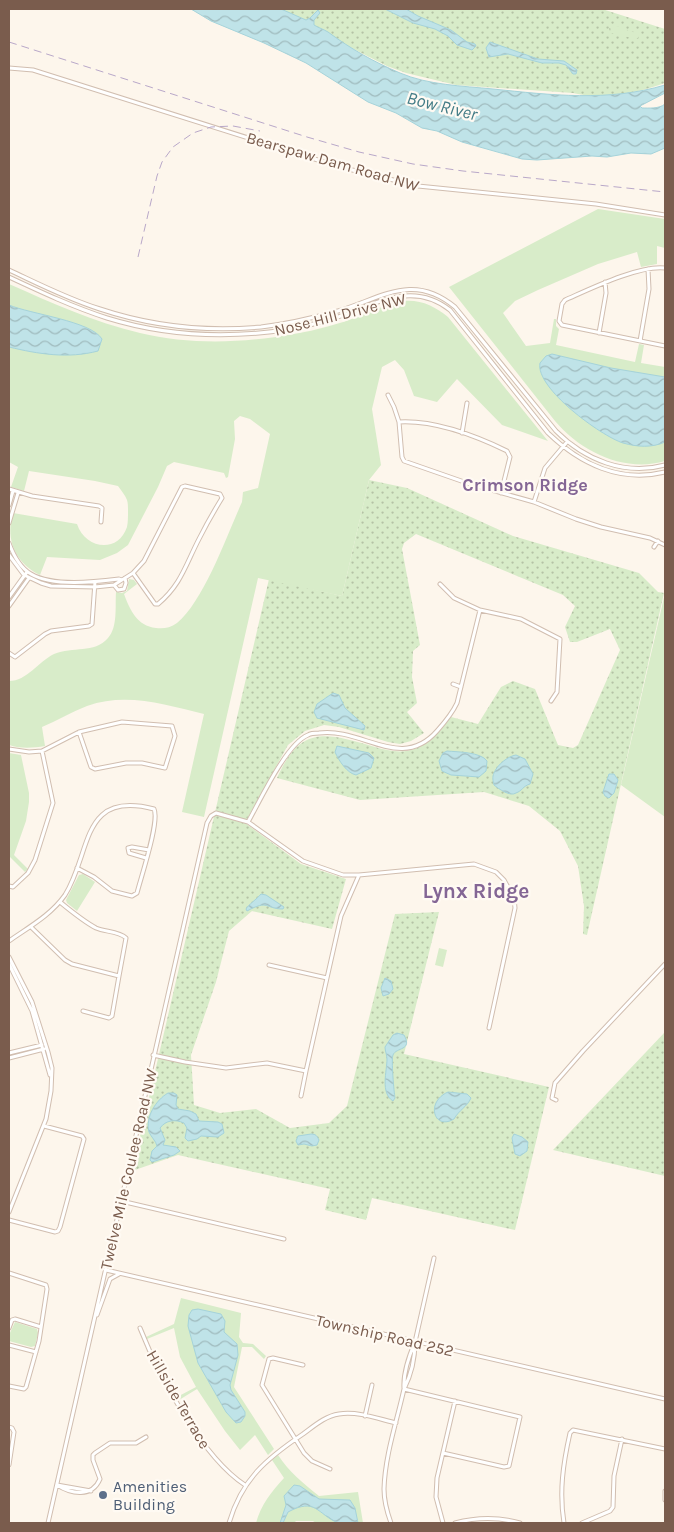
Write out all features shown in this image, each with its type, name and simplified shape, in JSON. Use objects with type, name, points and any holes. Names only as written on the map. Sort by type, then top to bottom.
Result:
[{"type":"street","name":"Bearspaw Dam Road NW","points":[[9,68],[33,70],[340,167],[418,186],[596,204],[665,215]]},
{"type":"street","points":[[665,268],[648,269],[605,282],[562,301],[559,321],[562,325],[665,346]]},
{"type":"street","points":[[640,341],[649,289],[648,269]]},
{"type":"street","name":"Nose Hill Drive NW","points":[[9,270],[66,296],[107,311],[153,322],[204,328],[277,325],[340,310],[394,291],[413,289],[426,291],[440,296],[456,307],[556,431],[567,442],[590,457],[620,467],[646,469],[665,465]]},
{"type":"street","name":"Nose Hill Drive NW","points":[[9,277],[71,305],[108,318],[158,330],[208,335],[248,334],[287,329],[330,320],[399,296],[411,295],[430,298],[450,310],[548,433],[563,447],[584,461],[610,472],[638,476],[665,472]]},
{"type":"street","points":[[599,333],[606,292],[605,282]]},
{"type":"street","points":[[388,395],[398,422],[404,461],[464,482],[534,502],[576,519],[658,541],[665,545]]},
{"type":"street","points":[[462,433],[467,403]]},
{"type":"street","points":[[398,422],[418,422],[462,433],[509,452],[510,456],[502,493]]},
{"type":"street","points":[[534,502],[545,468],[567,442]]},
{"type":"street","points":[[9,555],[29,579],[51,586],[95,587],[114,585],[133,573],[144,561],[182,488],[185,486],[220,494],[222,498],[199,539],[181,578],[169,595],[158,604],[155,604],[133,573]]},
{"type":"street","points":[[9,489],[16,492],[99,506],[102,508],[101,522]]},
{"type":"street","points":[[9,505],[16,492]]},
{"type":"street","points":[[9,523],[16,492]]},
{"type":"street","points":[[654,547],[658,541]]},
{"type":"street","points":[[9,543],[17,561],[32,575],[52,580],[95,582],[119,578],[124,579]]},
{"type":"street","points":[[9,597],[28,572]]},
{"type":"street","points":[[9,606],[32,575]]},
{"type":"street","points":[[114,585],[118,590],[124,590],[126,583],[124,579]]},
{"type":"street","points":[[9,653],[15,657],[51,631],[90,626],[92,624],[95,582]]},
{"type":"street","points":[[440,584],[454,598],[480,610],[521,619],[560,639],[557,692],[551,701]]},
{"type":"street","points":[[480,610],[458,703],[452,714],[430,740],[417,747],[390,749],[342,733],[308,734],[291,748],[248,822],[303,861],[342,875],[474,864],[496,872],[504,880],[514,898],[515,908],[489,1028]]},
{"type":"street","points":[[453,684],[461,687]]},
{"type":"street","points":[[9,749],[29,752],[42,751],[79,732],[122,722],[172,726],[175,736],[165,768],[142,763],[126,763],[95,769],[91,767],[79,732]]},
{"type":"street","points":[[9,886],[13,887],[28,873],[32,866],[53,803],[42,751]]},
{"type":"street","points":[[9,941],[31,927],[60,902],[72,882],[87,838],[93,826],[108,811],[123,805],[154,809],[156,813],[149,850],[137,893],[132,896],[112,891],[94,877],[77,868]]},
{"type":"street","name":"Twelve Mile Coulee Road NW","points":[[48,1523],[207,823],[211,816],[216,813],[248,822]]},
{"type":"street","points":[[146,858],[129,853],[128,848],[149,850]]},
{"type":"street","points":[[301,1096],[341,916],[359,875]]},
{"type":"street","points":[[60,902],[97,929],[122,934],[126,938],[112,1016],[110,1018],[83,1011]]},
{"type":"street","points":[[31,927],[72,964],[120,976]]},
{"type":"street","points":[[9,957],[32,1002],[44,1046]]},
{"type":"street","points":[[9,964],[28,1002],[52,1068],[50,1105],[44,1126],[9,1212]]},
{"type":"street","points":[[556,1100],[552,1098],[555,1083],[583,1050],[665,964]]},
{"type":"street","points":[[269,965],[327,978]]},
{"type":"street","points":[[9,1053],[44,1046]]},
{"type":"street","points":[[9,1058],[44,1046]]},
{"type":"street","points":[[153,1055],[226,1068],[267,1063],[306,1071]]},
{"type":"street","points":[[9,1220],[55,1232],[60,1227],[84,1139],[82,1136],[44,1126]]},
{"type":"street","points":[[121,1201],[284,1239]]},
{"type":"street","points":[[390,1523],[384,1490],[387,1463],[404,1389],[404,1381],[434,1258]]},
{"type":"street","name":"Township Road 252","points":[[105,1270],[665,1399]]},
{"type":"street","points":[[9,1273],[46,1285],[47,1289],[36,1352],[26,1389],[9,1386]]},
{"type":"street","points":[[93,1328],[110,1279],[119,1273]]},
{"type":"street","points":[[9,1328],[12,1320],[15,1319],[41,1327]]},
{"type":"street","name":"Hillside Terrace","points":[[140,1328],[170,1390],[212,1455],[227,1471],[245,1485]]},
{"type":"street","points":[[9,1345],[36,1352]]},
{"type":"street","points":[[303,1365],[269,1359],[262,1385],[308,1457],[317,1464],[330,1469]]},
{"type":"street","points":[[366,1416],[372,1385]]},
{"type":"street","points":[[404,1389],[520,1417],[511,1464],[504,1467],[443,1453]]},
{"type":"street","points":[[443,1523],[436,1497],[436,1487],[455,1401]]},
{"type":"street","points":[[229,1523],[236,1502],[245,1485],[260,1467],[295,1439],[326,1418],[345,1413],[396,1423]]},
{"type":"street","points":[[9,1427],[14,1432],[9,1465]]},
{"type":"street","points":[[564,1523],[562,1480],[572,1431],[577,1429],[665,1449]]},
{"type":"street","points":[[56,1485],[91,1491],[100,1479],[93,1460],[95,1452],[110,1443],[136,1443],[146,1437]]},
{"type":"street","points":[[582,1523],[610,1511],[613,1506],[614,1476],[622,1439]]},
{"type":"street","points":[[665,1491],[665,1500]]},
{"type":"street","points":[[455,1523],[484,1518],[520,1523]]},
{"type":"green space","points":[[275,9],[602,9],[665,29],[665,83],[643,90],[608,96],[456,85],[406,73],[387,66]]},
{"type":"green space","points":[[617,26],[636,33],[639,37],[636,39],[611,33],[607,29]]},
{"type":"green space","points":[[598,209],[665,219],[665,248],[657,246],[657,264],[641,267],[637,252],[598,264],[515,301],[503,313],[526,346],[550,343],[554,319],[556,319],[556,326],[559,329],[556,345],[635,362],[639,344],[644,345],[641,363],[665,367],[665,461],[650,464],[619,462],[605,457],[578,442],[555,421],[449,287]]},
{"type":"green space","points":[[9,284],[73,312],[123,329],[159,337],[198,341],[236,341],[294,334],[336,324],[397,302],[421,302],[448,317],[548,441],[502,425],[457,379],[437,402],[414,396],[404,370],[395,360],[382,367],[372,409],[381,465],[369,480],[342,596],[258,578],[204,817],[182,812],[204,714],[146,701],[117,700],[102,702],[81,708],[42,727],[45,746],[32,748],[18,747],[9,745],[9,681],[27,675],[54,654],[68,650],[90,648],[108,638],[113,628],[116,592],[122,593],[127,591],[129,579],[134,580],[137,584],[124,594],[139,621],[149,627],[159,628],[169,627],[177,623],[187,613],[205,584],[242,502],[243,492],[258,488],[270,434],[250,419],[240,416],[234,421],[235,439],[228,477],[226,478],[224,473],[174,462],[167,466],[128,545],[117,553],[100,560],[47,557],[40,575],[31,570],[18,557],[11,541],[10,532],[13,513],[77,524],[87,539],[94,543],[109,545],[123,536],[127,527],[128,504],[118,486],[29,471],[24,491],[11,487],[18,467],[9,462]]},
{"type":"green space","points":[[369,480],[407,488],[513,536],[639,573],[658,592],[664,593],[587,935],[583,934],[584,906],[578,866],[560,831],[529,806],[484,792],[360,800],[277,778],[296,748],[306,741],[317,737],[342,738],[385,750],[401,751],[412,750],[427,742],[451,717],[478,724],[501,687],[513,681],[535,689],[558,745],[573,748],[578,745],[620,650],[610,629],[577,642],[570,642],[565,627],[575,606],[563,595],[416,534],[404,543],[402,549],[420,645],[413,651],[412,677],[417,703],[407,712],[424,733],[411,741],[400,744],[339,727],[324,725],[305,731],[288,745],[245,823],[301,864],[346,879],[332,929],[252,911],[229,931],[216,982],[191,1055],[194,1105],[220,1113],[256,1109],[290,1128],[329,1123],[347,1106],[395,914],[439,912],[404,1054],[549,1087],[515,1230],[372,1198],[366,1220],[325,1210],[330,1189],[178,1155],[132,1171],[269,579],[342,596]]},
{"type":"green space","points":[[665,593],[665,817],[621,785]]},
{"type":"green space","points":[[9,753],[21,755],[29,793],[26,821],[14,855],[28,869],[25,872],[9,856]]},
{"type":"green space","points":[[83,874],[95,882],[77,911],[66,900],[79,875]]},
{"type":"green space","points":[[439,948],[447,950],[443,967],[435,965]]},
{"type":"green space","points":[[665,1032],[665,1176],[553,1150]]},
{"type":"green space","points":[[181,1298],[241,1313],[239,1337],[243,1343],[253,1344],[266,1356],[264,1359],[252,1347],[242,1347],[234,1387],[274,1449],[268,1455],[255,1435],[240,1450],[197,1389],[179,1400],[177,1397],[196,1387],[180,1357],[174,1328],[147,1339],[146,1337],[174,1324]]},
{"type":"green space","points":[[15,1322],[37,1329],[35,1346],[31,1347],[9,1341],[9,1335]]},
{"type":"green space","points":[[278,1455],[302,1482],[319,1496],[358,1492],[363,1523],[296,1521],[294,1523],[256,1523],[267,1499],[284,1478],[272,1460]]},
{"type":"water","name":"Bow River","points":[[191,9],[281,9],[306,20],[318,10],[320,13],[314,20],[314,25],[381,64],[411,77],[434,83],[579,96],[622,94],[665,85],[665,93],[640,106],[642,108],[654,108],[665,104],[665,148],[651,154],[631,153],[607,157],[592,156],[537,160],[522,159],[462,142],[437,131],[422,128],[396,113],[368,102],[306,63],[211,21]]},
{"type":"water","points":[[385,9],[406,9],[451,30],[476,46],[472,50],[457,45],[448,36],[435,29],[413,23]]},
{"type":"water","points":[[490,42],[538,59],[564,61],[577,70],[576,74],[573,74],[566,65],[559,63],[542,63],[508,54],[489,57],[486,48]]},
{"type":"water","points":[[9,305],[86,327],[102,339],[98,351],[76,355],[53,355],[9,347]]},
{"type":"water","points":[[552,354],[611,368],[665,377],[665,442],[644,446],[623,443],[600,431],[571,410],[548,385],[541,373],[540,363],[546,356]]},
{"type":"water","points":[[333,693],[339,695],[345,708],[365,726],[364,730],[317,718],[314,712],[317,704]]},
{"type":"water","points":[[337,746],[369,753],[374,758],[371,768],[356,775],[349,772],[335,752]]},
{"type":"water","points":[[447,751],[469,753],[484,758],[487,761],[486,771],[479,777],[451,775],[442,771],[439,761],[443,753]]},
{"type":"water","points":[[516,755],[525,759],[533,774],[530,784],[511,794],[494,785],[493,776],[500,764]]},
{"type":"water","points":[[609,774],[614,774],[618,780],[614,793],[609,798],[603,792]]},
{"type":"water","points":[[261,894],[266,895],[284,907],[283,909],[263,905],[247,911],[247,907]]},
{"type":"water","points":[[385,978],[391,981],[393,989],[389,994],[383,996],[381,988]]},
{"type":"water","points":[[397,1033],[404,1035],[406,1044],[395,1052],[392,1058],[395,1098],[393,1101],[385,1087],[387,1059],[385,1047],[393,1035]]},
{"type":"water","points":[[448,1092],[467,1094],[471,1098],[454,1119],[447,1122],[437,1118],[435,1108],[436,1102]]},
{"type":"water","points":[[168,1093],[177,1095],[176,1105],[178,1109],[196,1114],[199,1121],[222,1124],[224,1133],[218,1137],[201,1136],[188,1141],[185,1138],[187,1128],[184,1123],[177,1121],[168,1122],[160,1128],[165,1140],[163,1145],[176,1147],[180,1151],[174,1155],[152,1162],[150,1160],[152,1151],[157,1146],[149,1132],[150,1115],[159,1100]]},
{"type":"water","points":[[514,1134],[528,1142],[527,1151],[520,1156],[515,1154],[512,1138]]},
{"type":"water","points":[[315,1135],[319,1140],[317,1145],[298,1145],[296,1141],[298,1136]]},
{"type":"water","points":[[198,1309],[221,1314],[225,1321],[224,1332],[237,1344],[238,1355],[230,1385],[231,1390],[245,1412],[241,1422],[236,1423],[226,1412],[198,1363],[188,1326],[189,1315],[192,1310]]},
{"type":"water","points":[[294,1485],[300,1486],[319,1499],[350,1500],[355,1508],[358,1523],[338,1523],[316,1508],[305,1506],[288,1512],[283,1523],[280,1523],[286,1505],[284,1496]]},
{"type":"railway","points":[[9,42],[359,152],[413,164],[463,171],[665,192]]},
{"type":"railway","points":[[138,257],[157,176],[162,162],[173,147],[193,133],[211,127],[233,126],[260,131]]},
{"type":"place","name":"Amenities Building","points":[[103,1495]]},
{"type":"district","name":"Crimson Ridge","points":[[525,485]]},
{"type":"district","name":"Lynx Ridge","points":[[476,891]]}]
